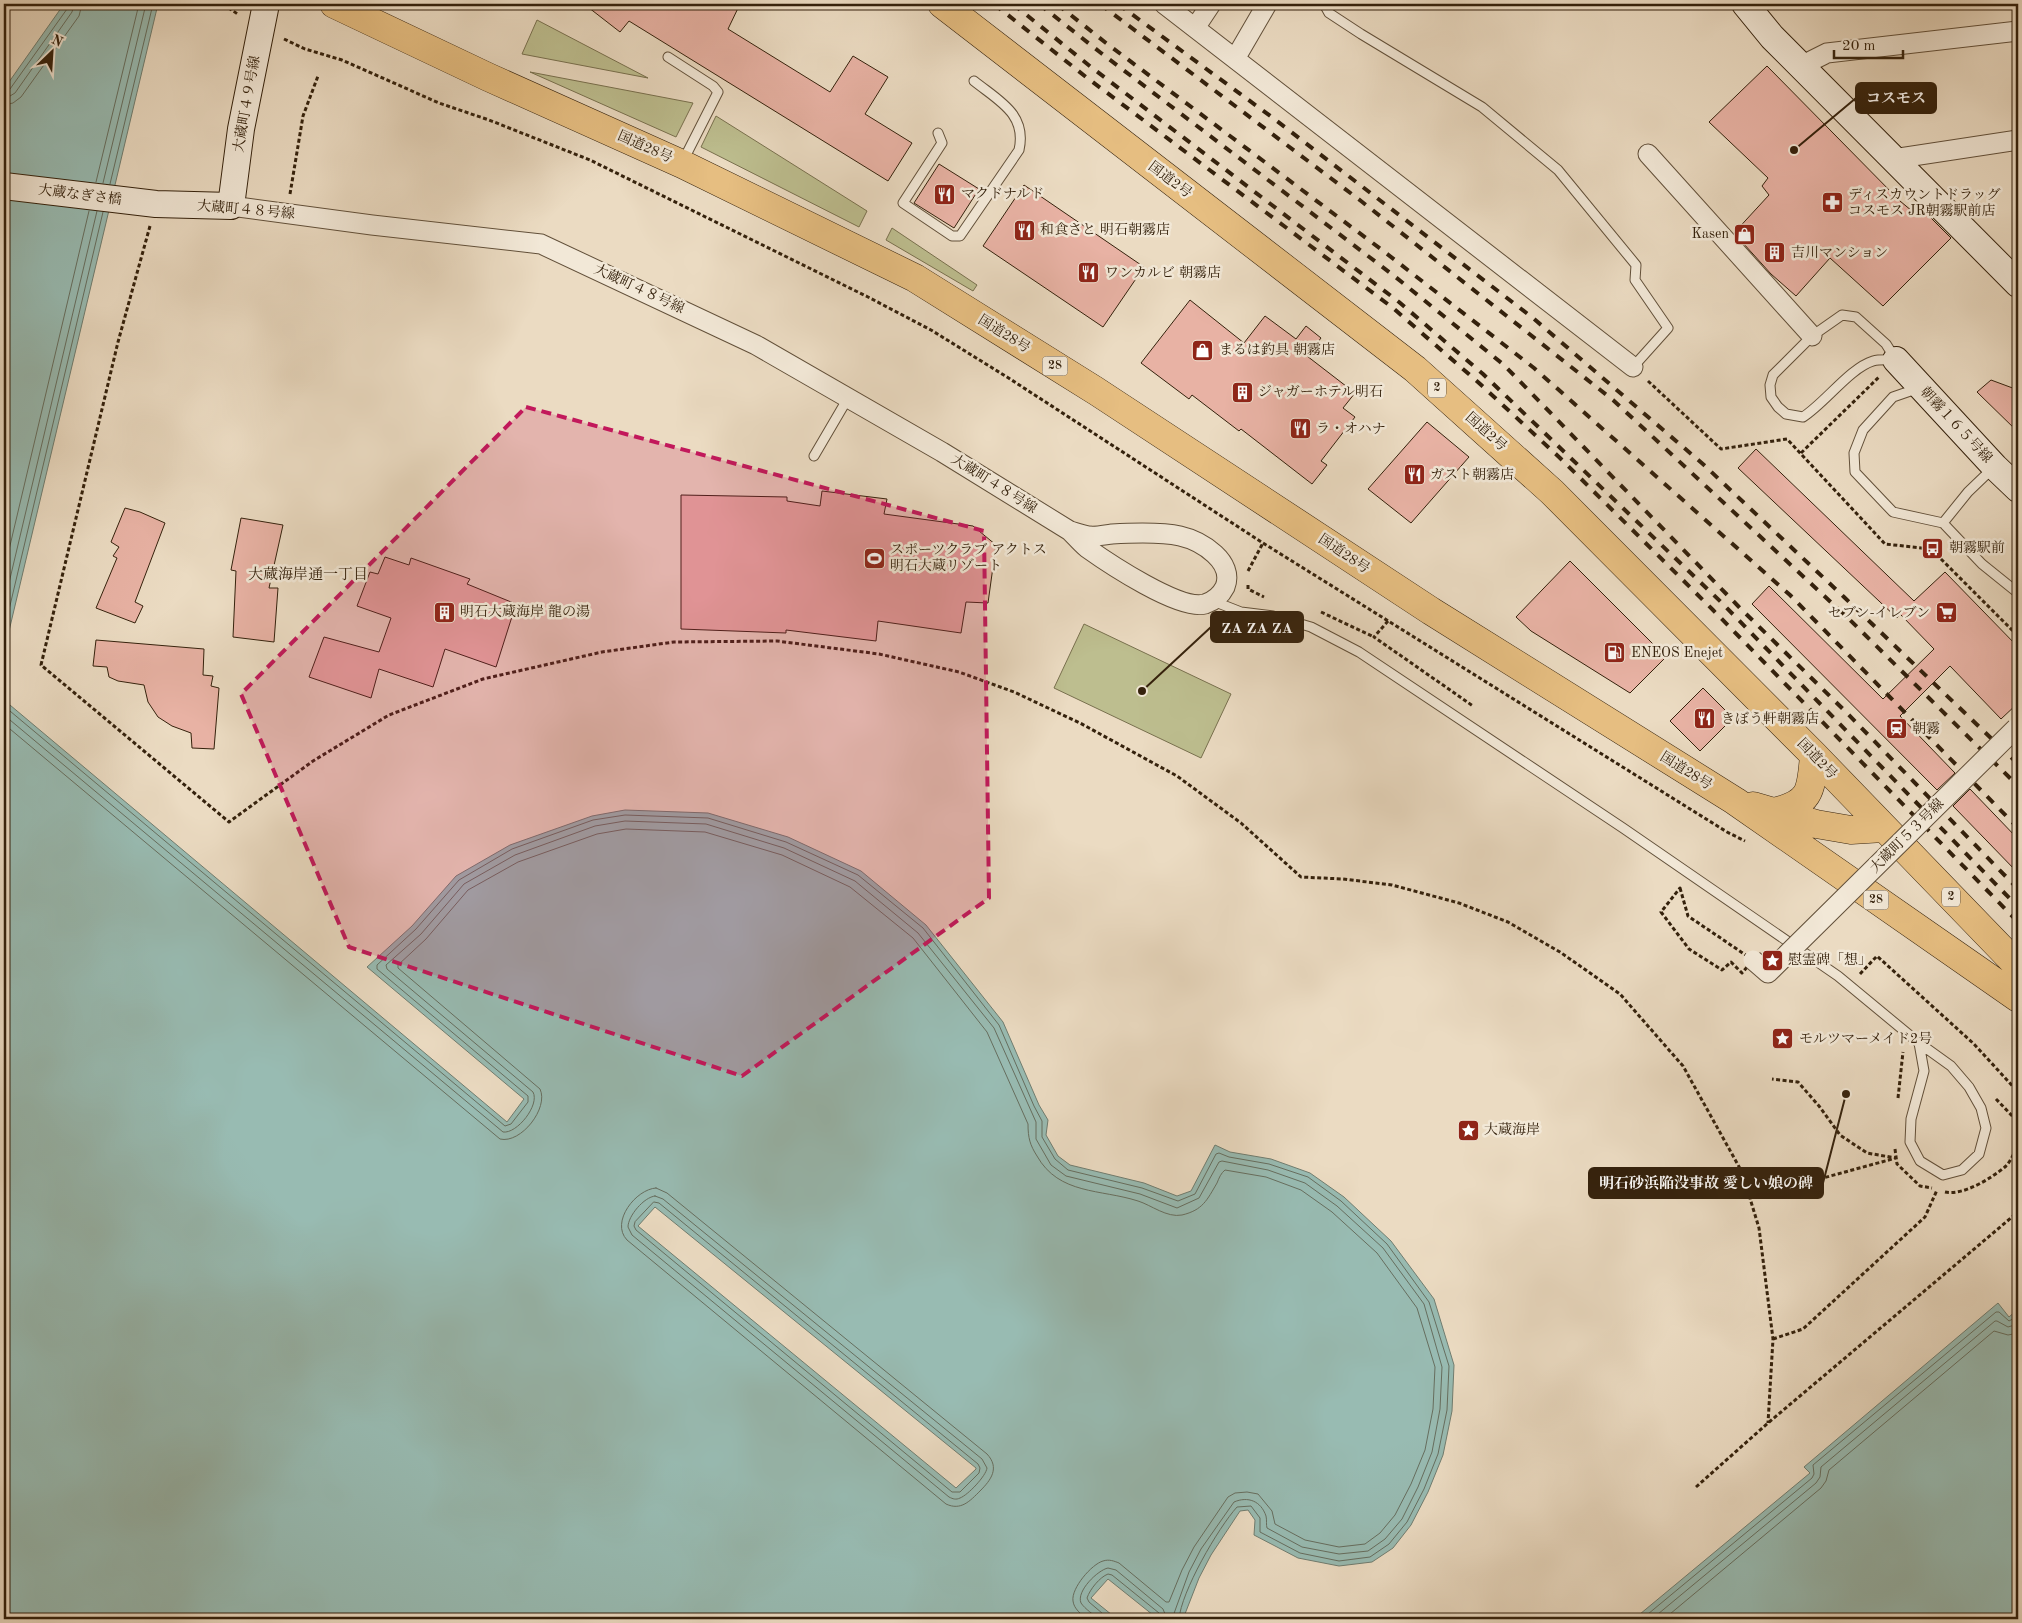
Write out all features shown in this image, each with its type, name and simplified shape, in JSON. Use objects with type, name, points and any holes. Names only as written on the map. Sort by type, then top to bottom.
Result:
[{"type":"highway","name":"国道28号","points":[[334,4],[488,77],[682,164],[915,278],[1096,391],[1431,611],[1735,801],[1841,877],[2018,998]]},
{"type":"highway","name":"国道2号","points":[[942,4],[1415,368],[1552,492],[1814,755],[2018,966]]},
{"type":"highway","points":[[1774,812],[1792,808],[1805,797],[1812,779],[1814,755]]},
{"type":"highway","name":"国道28号","points":[[1735,801],[1816,824],[1851,830],[1884,828]]},
{"type":"street","points":[[1164,4],[1632,367]]},
{"type":"street","points":[[1195,28],[1211,4]]},
{"type":"street","points":[[1235,59],[1267,4]]},
{"type":"street","points":[[1745,4],[1772,37],[2018,284]]},
{"type":"street","name":"大蔵町４９号線","points":[[231,206],[241,128],[264,16]]},
{"type":"street","points":[[1801,66],[1827,53],[2018,31]]},
{"type":"street","points":[[1893,159],[2018,140]]},
{"type":"street","points":[[1648,154],[1812,336]]},
{"type":"street","name":"大蔵なぎさ橋","points":[[4,186],[156,204]]},
{"type":"street","name":"大蔵町４８号線","points":[[156,204],[231,206],[541,244],[756,345],[942,452],[1070,531],[1085,547],[1135,579],[1169,597],[1193,604],[1204,604],[1222,594],[1228,575],[1224,563],[1212,552],[1193,540],[1179,536],[1113,534],[1091,536],[1070,531]]},
{"type":"street","name":"朝霧１６５号線","points":[[1896,360],[1995,467],[2018,489]]},
{"type":"street","name":"大蔵町５３号線","points":[[1754,960],[1768,972],[2016,728]]},
{"type":"lane","points":[[1324,4],[1328,12],[1361,34],[1482,107],[1558,170],[1636,264],[1635,280],[1668,328],[1632,367]]},
{"type":"lane","points":[[668,57],[718,92],[682,164]]},
{"type":"lane","points":[[938,133],[942,143],[902,203],[952,236],[960,236],[1019,150],[1021,140],[1020,127],[1012,112],[974,81]]},
{"type":"lane","points":[[1842,316],[1856,317],[1886,344],[1896,360],[1874,360],[1860,367],[1814,410],[1803,417],[1786,414],[1772,397],[1770,385],[1773,375],[1812,336],[1842,316]]},
{"type":"lane","points":[[1922,388],[1893,398],[1863,430],[1854,453],[1855,472],[1894,512],[1943,523],[1982,564],[2018,593]]},
{"type":"lane","points":[[814,456],[848,398]]},
{"type":"lane","points":[[1943,523],[1968,492],[1995,467]]},
{"type":"lane","points":[[1213,600],[1241,612],[1273,616],[1312,627],[1359,652],[1623,828],[1838,976],[1919,1043],[1951,1066],[1969,1087],[1981,1108],[1986,1128],[1979,1154],[1962,1170],[1943,1175],[1920,1161],[1910,1142],[1911,1119],[1924,1071],[1919,1043]]},
{"type":"path","points":[[223,4],[245,20],[264,16],[306,49],[342,60],[438,103],[488,120],[590,160],[931,330],[1007,377],[1272,549],[1566,733],[1727,832],[1750,843]]},
{"type":"path","points":[[287,213],[303,116],[318,76]]},
{"type":"path","points":[[156,204],[118,342],[41,665],[229,822],[313,761],[389,715],[483,679],[602,652],[674,642],[777,641],[879,654],[959,672],[1014,692],[1080,723],[1177,776],[1241,824],[1301,877],[1343,879],[1392,885],[1459,902],[1508,922],[1560,952],[1620,994],[1683,1066],[1742,1172],[1759,1228],[1773,1339],[1768,1423]]},
{"type":"path","points":[[1800,453],[1896,360]]},
{"type":"path","points":[[1632,367],[1721,449],[1787,438],[1885,544],[1931,549],[2018,636]]},
{"type":"path","points":[[1680,888],[1688,916],[1754,960]]},
{"type":"path","points":[[1680,888],[1688,893]]},
{"type":"path","points":[[1680,888],[1660,912],[1689,949],[1722,970],[1731,962]]},
{"type":"path","points":[[1860,974],[1877,956],[1974,1044],[2018,1092]]},
{"type":"path","points":[[1898,1107],[1903,1051]]},
{"type":"path","points":[[1772,1079],[1798,1082],[1840,1134],[1867,1153],[1896,1158]]},
{"type":"path","points":[[1894,1144],[1897,1164],[1920,1186],[1950,1193],[1967,1191],[2007,1165],[2018,1145]]},
{"type":"path","points":[[1750,1198],[1896,1158]]},
{"type":"path","points":[[1773,1339],[1803,1329],[1925,1217],[1943,1175]]},
{"type":"path","points":[[1696,1488],[1768,1423],[2018,1212]]},
{"type":"highlighted area","points":[[526,407],[984,531],[989,898],[742,1076],[349,947],[241,694]]},
{"type":"green space","points":[[537,20],[648,78],[522,54]]},
{"type":"green space","points":[[530,72],[693,103],[676,137]]},
{"type":"green space","points":[[716,116],[867,211],[859,227],[701,147]]},
{"type":"green space","points":[[892,228],[977,285],[973,291],[886,240]]},
{"type":"green space","points":[[1084,624],[1231,694],[1201,758],[1054,688]]},
{"type":"water","points":[[64,4],[158,4],[4,652],[4,89]]},
{"type":"water","points":[[4,700],[507,1122],[524,1099],[367,967],[412,926],[456,876],[510,845],[592,816],[625,810],[708,813],[788,837],[861,871],[926,925],[1003,1022],[1039,1105],[1048,1120],[1046,1135],[1058,1156],[1070,1165],[1144,1183],[1177,1196],[1191,1191],[1215,1145],[1230,1152],[1271,1159],[1310,1173],[1344,1197],[1391,1241],[1434,1299],[1454,1365],[1452,1411],[1443,1455],[1428,1492],[1411,1525],[1393,1548],[1372,1562],[1339,1566],[1298,1558],[1254,1535],[1255,1520],[1248,1510],[1240,1511],[1211,1555],[1199,1578],[1183,1619],[1158,1619],[1108,1579],[1091,1598],[1117,1619],[4,1619]],"holes":[[[655,1207],[976,1468],[956,1488],[638,1226]]]},
{"type":"water","points":[[1998,1303],[2009,1317],[2018,1309],[2018,1619],[1634,1619],[1810,1473],[1804,1467]]},
{"type":"building","points":[[584,4],[740,4],[728,29],[830,92],[853,56],[888,77],[865,114],[912,143],[888,181],[629,21],[620,32]]},
{"type":"building","points":[[1767,66],[1900,201],[1912,211],[1918,205],[1951,238],[1883,306],[1830,258],[1796,296],[1771,274],[1734,233],[1769,195],[1762,186],[1768,178],[1709,122]]},
{"type":"building","points":[[939,164],[979,189],[954,228],[914,203]]},
{"type":"building","points":[[1024,185],[1144,267],[1103,327],[983,246]]},
{"type":"building","points":[[1190,300],[1244,343],[1265,316],[1296,339],[1306,326],[1321,338],[1307,356],[1355,393],[1343,408],[1355,417],[1321,461],[1327,465],[1312,484],[1241,429],[1239,431],[1192,395],[1189,399],[1141,363]]},
{"type":"building","points":[[1991,380],[2018,390],[2018,432],[1977,392]]},
{"type":"building","points":[[1427,422],[1469,457],[1411,523],[1368,489]]},
{"type":"building","points":[[1756,449],[1914,601],[1945,572],[2018,647],[2018,703],[2001,719],[1950,666],[1900,716],[1955,773],[1937,790],[1752,604],[1769,586],[1883,699],[1934,649],[1900,614],[1897,618],[1738,468]]},
{"type":"building","points":[[822,491],[887,499],[884,514],[973,526],[996,545],[988,603],[966,602],[961,633],[878,621],[876,641],[786,630],[786,633],[681,629],[681,495],[787,497],[787,501],[820,506]]},
{"type":"building","points":[[125,508],[140,512],[165,523],[135,602],[143,606],[135,623],[96,608],[117,558],[113,556],[119,547],[111,542]]},
{"type":"building","points":[[241,518],[283,525],[269,588],[278,588],[274,642],[233,637],[236,571],[231,570]]},
{"type":"building","name":"明石大蔵海岸 龍の湯","points":[[385,557],[409,565],[411,558],[470,579],[467,584],[516,604],[496,667],[445,649],[433,687],[379,669],[371,698],[309,677],[324,637],[379,652],[391,618],[357,606],[370,572],[378,574]]},
{"type":"building","name":"ENEOS Enejet","points":[[1570,561],[1666,657],[1630,693],[1531,631],[1516,617]]},
{"type":"building","points":[[96,640],[204,649],[203,675],[213,676],[211,686],[219,688],[214,749],[192,748],[191,733],[172,726],[158,717],[148,702],[144,685],[118,681],[109,677],[107,667],[93,666]]},
{"type":"building","points":[[1703,688],[1733,718],[1700,751],[1670,721]]},
{"type":"building","points":[[1970,789],[2018,839],[2018,873],[1953,806]]},
{"type":"railway","points":[[994,4],[1086,77],[1393,308],[1479,383],[1560,458],[1713,610],[2018,922]]},
{"type":"railway","points":[[1013,4],[1091,67],[1399,302],[1483,374],[1722,603],[2018,907]]},
{"type":"railway","points":[[1039,4],[1393,275],[1504,365],[1739,607],[1846,712],[2018,889]]},
{"type":"railway","points":[[1057,4],[1106,43],[1382,250],[1534,368],[1790,595],[2018,828]]},
{"type":"railway","points":[[1100,4],[1361,201],[1613,400],[1848,618],[2018,786]]},
{"type":"railway","points":[[1118,4],[1273,118],[1533,318],[1704,465],[2018,764]]},
{"type":"place","name":"コスモス","points":[[1794,150]]},
{"type":"place","name":"マクドナルド","points":[[945,194]]},
{"type":"place","name":"ディスカウントドラッグ コスモス JR朝霧駅前店","points":[[1832,203]]},
{"type":"place","name":"和食さと 明石朝霧店","points":[[1024,230]]},
{"type":"place","name":"Kasen","points":[[1745,234]]},
{"type":"place","name":"吉川マンション","points":[[1775,253]]},
{"type":"place","name":"ワンカルビ 朝霧店","points":[[1089,273]]},
{"type":"place","name":"まるは釣具 朝霧店","points":[[1203,350]]},
{"type":"place","name":"ジャガーホテル明石","points":[[1242,392]]},
{"type":"place","name":"ラ・オハナ","points":[[1300,429]]},
{"type":"place","name":"ガスト朝霧店","points":[[1414,475]]},
{"type":"place","name":"朝霧駅前","points":[[1933,548]]},
{"type":"place","name":"スポーツクラブ アクトス 明石大蔵リゾート","points":[[874,558]]},
{"type":"place","name":"明石大蔵海岸 龍の湯","points":[[444,612]]},
{"type":"place","name":"セブン-イレブン","points":[[1946,613]]},
{"type":"place","name":"ENEOS Enejet","points":[[1615,653]]},
{"type":"place","name":"ZA ZA ZA","points":[[1142,691]]},
{"type":"place","name":"きぼう軒朝霧店","points":[[1705,719]]},
{"type":"place","name":"朝霧","points":[[1896,729]]},
{"type":"place","name":"慰霊碑「想」","points":[[1772,960]]},
{"type":"place","name":"モルツマーメイド2号","points":[[1783,1039]]},
{"type":"place","name":"明石砂浜陥没事故 愛しい娘の碑","points":[[1846,1094]]},
{"type":"place","name":"大蔵海岸","points":[[1468,1130]]},
{"type":"district","name":"大蔵海岸通一丁目","points":[[308,575]]}]
